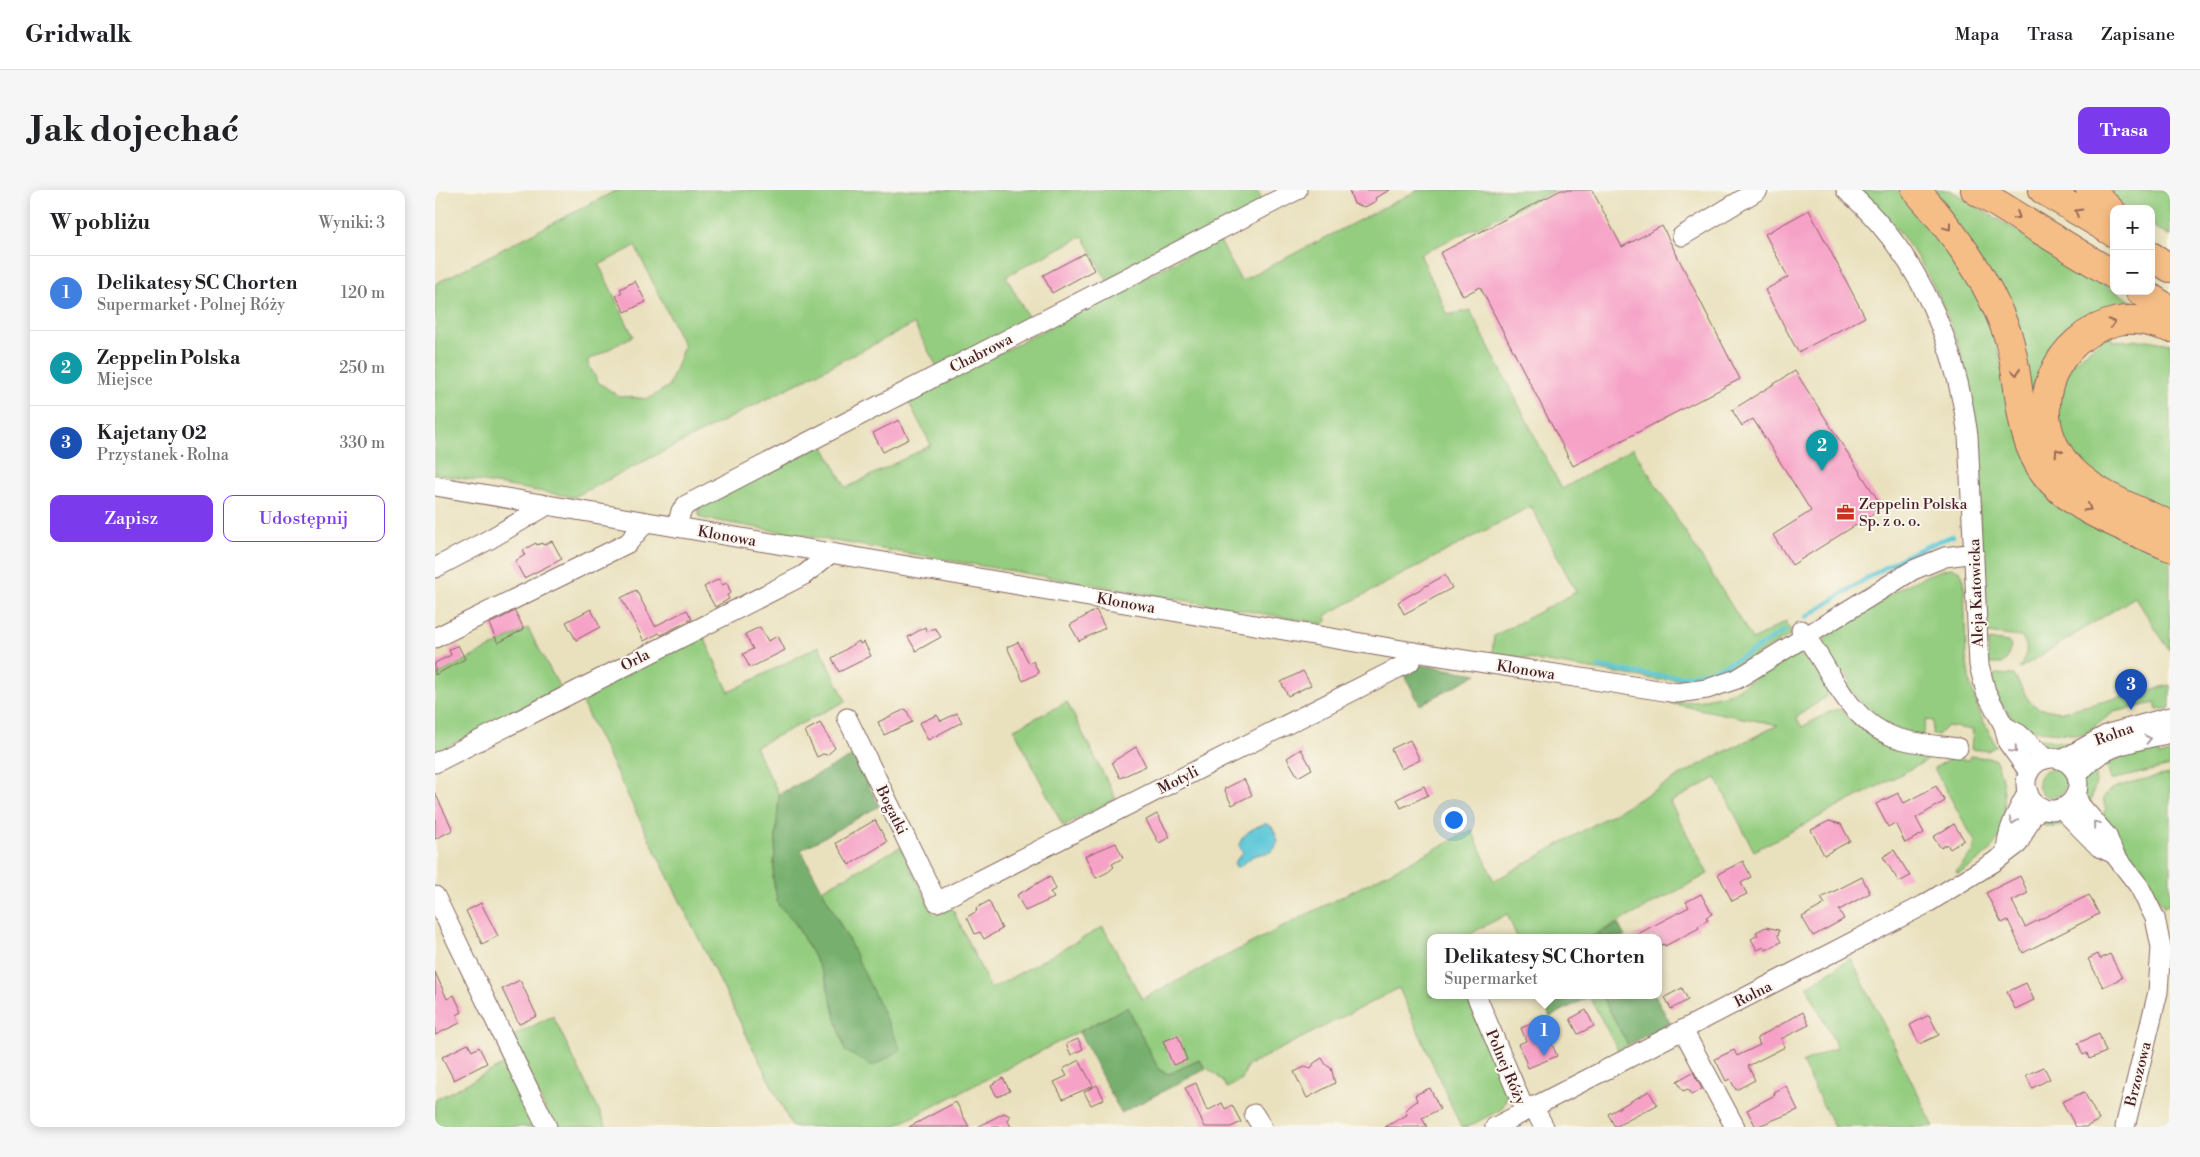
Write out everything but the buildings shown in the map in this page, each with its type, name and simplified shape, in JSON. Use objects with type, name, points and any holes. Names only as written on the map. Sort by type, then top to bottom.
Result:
[{"type":"highway","points":[[1916,190],[1963,247],[1988,288],[2007,334],[2014,359],[2029,445],[2046,475],[2060,490],[2091,510],[2170,547]]},
{"type":"highway","points":[[1975,190],[2110,273]]},
{"type":"highway","points":[[2043,190],[2110,232]]},
{"type":"highway","points":[[2090,190],[2110,210]]},
{"type":"highway","points":[[2146,295],[2170,310]]},
{"type":"highway","points":[[2170,328],[2143,321],[2119,321],[2091,331],[2077,340],[2058,362],[2049,382],[2045,407],[2049,433],[2054,446],[2074,474],[2096,489],[2170,525]]},
{"type":"street","name":"Chabrowa","points":[[677,527],[681,511],[687,505],[1297,190]]},
{"type":"street","points":[[1681,236],[1758,190]]},
{"type":"street","name":"Aleja Katowicka","points":[[1846,190],[1870,212],[1905,258],[1928,296],[1955,365],[1964,409],[1971,468],[1979,665],[1986,692],[2004,726],[2008,743],[2029,772]]},
{"type":"street","name":"Klonowa","points":[[435,486],[1414,652],[1482,654],[1659,692],[1687,692],[1718,686],[1737,679],[1803,634],[1925,564],[1945,557],[1974,553]]},
{"type":"street","points":[[435,568],[490,539],[546,506]]},
{"type":"street","points":[[435,638],[628,543],[646,522]]},
{"type":"street","name":"Orla","points":[[435,763],[804,575],[831,553]]},
{"type":"street","points":[[1803,634],[1857,715],[1869,724],[1896,737],[1958,748]]},
{"type":"street","name":"Motyli","points":[[937,902],[1411,662],[1414,652]]},
{"type":"street","name":"Rolna","points":[[2029,772],[2036,764],[2054,759],[2108,734],[2170,717]]},
{"type":"street","name":"Bogatki","points":[[847,718],[937,902]]},
{"type":"street","name":"Aleja Katowicka","points":[[2004,726],[2019,734],[2054,759]]},
{"type":"street","name":"Rolna","points":[[2061,808],[2072,800],[2076,786],[2088,762],[2099,754],[2123,744],[2170,734]]},
{"type":"street","points":[[2054,759],[2070,765],[2076,786]]},
{"type":"street","points":[[2029,772],[2027,780],[2028,792],[2035,804],[2051,810],[2061,808]]},
{"type":"street","name":"Brzozowa","points":[[2076,786],[2081,805],[2107,836],[2114,854],[2162,915],[2160,980],[2125,1127]]},
{"type":"street","points":[[2006,852],[2006,841],[2016,814],[2028,792]]},
{"type":"street","name":"Rolna","points":[[1495,1127],[1924,905],[2018,844],[2032,817],[2041,807]]},
{"type":"street","name":"Brzozowa","points":[[2061,808],[2099,847],[2114,854]]},
{"type":"street","points":[[435,896],[547,1127]]},
{"type":"street","name":"Polnej Róży","points":[[1478,999],[1529,1108],[1544,1127]]},
{"type":"street","points":[[1683,1030],[1735,1127]]},
{"type":"green space","points":[[617,190],[1257,190],[1263,203],[1108,283],[1083,236],[1006,276],[1030,321],[938,369],[914,324],[574,497],[435,474],[435,284]],"holes":[[[635,246],[684,346],[669,386],[648,399],[618,396],[598,382],[587,361],[633,336],[599,265]]]},
{"type":"green space","points":[[1418,190],[1556,190],[1420,254],[1448,315],[1470,310],[1562,489],[1633,448],[1753,640],[1786,621],[1792,634],[1748,660],[1725,670],[1701,677],[1685,679],[1659,680],[1492,653],[1494,636],[1576,592],[1531,506],[1326,615],[1327,621],[1324,624],[700,518],[698,509],[823,445],[846,488],[931,445],[908,401],[1219,239],[1241,281]]},
{"type":"green space","points":[[1859,190],[1897,190],[1931,229],[1984,301],[2010,393],[2170,557],[2170,651],[2135,597],[2019,669],[2025,657],[2026,649],[2026,645],[2021,637],[1986,633],[1974,416],[1969,384],[1961,353],[1937,292],[1921,264],[1903,237],[1882,212]]},
{"type":"green space","points":[[1929,190],[1950,190],[2110,288],[2110,295],[2122,295],[2151,313],[2063,344],[2054,474],[2023,367]]},
{"type":"green space","points":[[2107,190],[2170,190],[2170,237],[2155,228],[2155,205],[2124,205]]},
{"type":"green space","points":[[2112,332],[2112,341],[2148,340],[2170,344],[2170,516],[2086,472],[2055,423],[2064,370]]},
{"type":"green space","points":[[1953,568],[1960,571],[1964,580],[1966,656],[1970,684],[1980,714],[1996,746],[1988,751],[1971,749],[1973,730],[1947,726],[1938,735],[1932,735],[1933,721],[1926,720],[1922,736],[1896,728],[1879,719],[1872,714],[1847,686],[1851,682],[1845,673],[1839,676],[1822,645],[1831,632],[1873,604],[1909,584],[1942,570]]},
{"type":"green space","points":[[528,628],[560,688],[435,753],[435,676]]},
{"type":"green space","points":[[704,637],[729,692],[819,646],[846,701],[755,747],[779,794],[773,878],[778,905],[794,921],[825,977],[845,1051],[848,939],[822,890],[900,847],[934,915],[952,908],[991,989],[1103,927],[1142,999],[1472,830],[1494,881],[1708,760],[1778,725],[1664,702],[1697,701],[1731,693],[1795,654],[1803,654],[1810,657],[1829,691],[1826,697],[1796,717],[1802,727],[1831,711],[1840,709],[1862,729],[1943,752],[1754,851],[1716,778],[1670,802],[1708,874],[1597,934],[1516,934],[1507,914],[1472,934],[1427,934],[1427,999],[1468,999],[1507,1095],[1502,1109],[1467,1127],[1461,1127],[1399,988],[1247,1066],[1242,1080],[1227,1088],[1199,1060],[1169,1074],[1159,1070],[1127,1007],[893,1127],[792,1127],[579,697]]},
{"type":"green space","points":[[1988,641],[2008,642],[2011,646],[2007,659],[2001,664],[1990,664],[1988,661]]},
{"type":"green space","points":[[1421,665],[1477,674],[1420,705],[1404,674]]},
{"type":"green space","points":[[1995,674],[2014,675],[2029,701],[2038,708],[2061,712],[2170,685],[2170,708],[2157,710],[2155,703],[2114,712],[2083,735],[2030,730],[2026,733],[2008,713],[1997,696],[1993,680]]},
{"type":"green space","points":[[1067,702],[1116,799],[1063,826],[1014,729]]},
{"type":"green space","points":[[2038,740],[2072,744],[2054,751],[2046,748]]},
{"type":"green space","points":[[2157,749],[2159,756],[2170,753],[2170,766],[2111,780],[2106,760],[2121,752]]},
{"type":"green space","points":[[853,756],[879,806],[801,850],[848,939],[901,1050],[873,1066],[845,1051],[825,977],[794,921],[778,905],[773,878],[779,794]]},
{"type":"green space","points":[[1970,756],[1995,759],[2002,782],[2004,816],[2002,824],[2005,825],[1992,848],[1958,874],[1956,871],[1974,851],[1975,842],[1934,768],[1951,759],[1968,760]]},
{"type":"green space","points":[[2012,763],[2021,770],[2020,793],[2013,807]]},
{"type":"green space","points":[[2093,767],[2096,782],[2090,804],[2084,793],[2083,784]]},
{"type":"green space","points":[[2052,769],[2062,773],[2066,783],[2062,793],[2052,797],[2042,793],[2038,783],[2042,773]]},
{"type":"green space","points":[[2170,774],[2170,904],[2164,907],[2113,837],[2103,813],[2106,809],[2104,798],[2110,790],[2125,784]]},
{"type":"green space","points":[[2046,814],[2060,816],[2069,822],[2052,827],[2035,821]]},
{"type":"green space","points":[[1618,924],[1623,934],[1597,934]]},
{"type":"green space","points":[[1851,958],[1934,1127],[1834,1127],[1802,1063],[1837,1047],[1807,987]]},
{"type":"green space","points":[[1542,999],[1584,999],[1550,1017]]},
{"type":"green space","points":[[1591,999],[1603,999],[1628,1045],[1618,1050]]},
{"type":"green space","points":[[1603,999],[1657,999],[1670,1023],[1628,1045]]},
{"type":"green space","points":[[1127,1007],[1159,1070],[1169,1074],[1199,1060],[1206,1069],[1121,1113],[1079,1032]]},
{"type":"green space","points":[[553,1016],[607,1127],[554,1127],[511,1037]]},
{"type":"green space","points":[[506,1063],[536,1127],[435,1127],[435,1100]]},
{"type":"water","points":[[1263,824],[1268,824],[1273,828],[1278,841],[1275,848],[1270,852],[1253,856],[1241,866],[1236,867],[1234,862],[1243,853],[1239,845],[1243,837]]},
{"type":"waterway","points":[[1806,617],[1895,562],[1933,543],[1953,536]]},
{"type":"waterway","points":[[1599,667],[1662,676],[1697,674],[1710,671],[1736,660],[1784,631]]},
{"type":"place","name":"Zeppelin Polska","points":[[1822,471]]},
{"type":"place","name":"Zeppelin Polska Sp. z o. o.","points":[[1845,513]]},
{"type":"place","name":"Kajetany 02","points":[[2131,710]]},
{"type":"place","name":"Delikatesy SC Chorten","points":[[1544,1056]]}]
